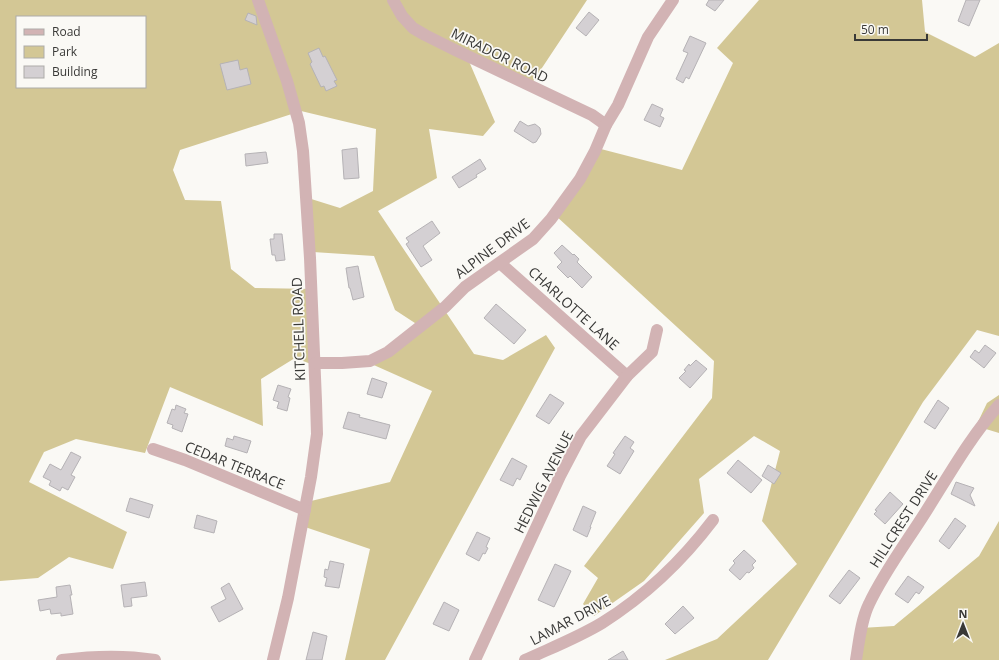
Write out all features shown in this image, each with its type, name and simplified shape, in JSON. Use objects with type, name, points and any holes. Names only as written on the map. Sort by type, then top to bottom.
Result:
[{"type":"street","name":"KITCHELL ROAD","points":[[258,0],[287,81],[300,130],[306,180],[317,434],[305,510],[288,598],[273,660]]},
{"type":"street","name":"MIRADOR ROAD","points":[[393,0],[402,16],[413,28],[462,54],[592,115],[606,125]]},
{"type":"street","name":"ALPINE DRIVE","points":[[315,363],[342,364],[370,361],[388,352],[445,307],[465,287],[533,239],[551,219],[580,179],[595,151],[606,125],[618,105],[648,37],[673,0]]},
{"type":"street","name":"CHARLOTTE LANE","points":[[500,263],[627,376]]},
{"type":"street","name":"HEDWIG AVENUE","points":[[475,660],[581,436],[627,376],[652,352],[657,330]]},
{"type":"street","name":"HILLCREST DRIVE","points":[[856,660],[860,636],[868,605],[881,582],[959,460],[999,405]]},
{"type":"street","name":"CEDAR TERRACE","points":[[153,449],[185,460],[305,510]]},
{"type":"street","name":"LAMAR DRIVE","points":[[525,660],[574,638],[624,609],[665,575],[687,553],[713,520]]},
{"type":"street","points":[[62,660],[109,656],[139,657],[155,660]]},
{"type":"green space","points":[[0,0],[587,0],[530,86],[465,52],[495,122],[483,136],[429,129],[437,178],[378,211],[474,354],[503,360],[546,335],[555,348],[385,660],[345,660],[370,549],[305,527],[311,501],[390,482],[432,391],[367,362],[418,325],[395,310],[374,256],[313,252],[308,198],[340,208],[373,191],[376,129],[301,111],[180,150],[173,170],[185,200],[221,201],[231,269],[255,288],[316,289],[319,367],[295,358],[261,379],[263,426],[170,387],[145,453],[76,439],[44,452],[29,482],[127,532],[113,569],[69,557],[38,578],[0,581]]},
{"type":"green space","points":[[759,0],[922,0],[925,32],[975,57],[999,43],[999,336],[977,330],[923,402],[768,660],[665,660],[717,639],[797,564],[762,521],[780,451],[754,436],[699,479],[704,513],[644,581],[594,616],[583,604],[598,578],[584,566],[712,398],[714,361],[555,215],[597,148],[682,170],[733,63],[717,48]]},
{"type":"green space","points":[[999,395],[999,433],[976,426],[987,403]]},
{"type":"green space","points":[[999,521],[999,660],[854,660],[861,628],[894,626],[979,556]]},
{"type":"building","points":[[709,0],[724,0],[715,11],[706,5]]},
{"type":"building","points":[[966,0],[980,0],[969,26],[958,21]]},
{"type":"building","points":[[589,12],[599,20],[586,36],[576,28]]},
{"type":"building","points":[[248,13],[256,16],[257,25],[245,20]]},
{"type":"building","points":[[690,36],[706,43],[689,79],[686,77],[683,83],[676,79],[688,53],[683,51]]},
{"type":"building","points":[[319,48],[323,57],[325,56],[337,80],[334,81],[337,86],[326,91],[324,86],[321,87],[310,64],[312,62],[308,53]]},
{"type":"building","points":[[238,60],[240,70],[247,68],[251,84],[227,90],[220,64]]},
{"type":"building","points":[[652,104],[663,109],[660,116],[664,118],[660,127],[644,120]]},
{"type":"building","points":[[520,121],[528,126],[535,124],[540,128],[541,134],[536,142],[533,143],[514,131]]},
{"type":"building","points":[[357,148],[359,178],[344,179],[342,150]]},
{"type":"building","points":[[266,152],[268,163],[246,166],[245,154]]},
{"type":"building","points":[[480,159],[486,169],[476,175],[477,177],[459,188],[452,177]]},
{"type":"building","points":[[432,221],[440,233],[423,246],[432,260],[421,267],[406,244],[409,242],[406,238]]},
{"type":"building","points":[[274,234],[282,234],[285,260],[276,261],[275,255],[272,255],[270,239],[274,239]]},
{"type":"building","points":[[562,245],[579,259],[577,262],[592,277],[582,288],[570,276],[568,278],[557,267],[562,262],[554,253]]},
{"type":"building","points":[[358,266],[364,297],[353,300],[349,288],[346,268]]},
{"type":"building","points":[[496,304],[526,330],[514,344],[484,318]]},
{"type":"building","points":[[985,345],[996,353],[984,368],[970,357],[975,350],[979,353]]},
{"type":"building","points":[[696,360],[707,369],[690,388],[679,378],[686,371],[684,370],[689,364],[690,366]]},
{"type":"building","points":[[372,378],[387,383],[382,398],[367,394]]},
{"type":"building","points":[[278,385],[291,389],[288,397],[290,398],[287,411],[277,408],[279,402],[273,400]]},
{"type":"building","points":[[550,394],[564,403],[549,424],[536,416]]},
{"type":"building","points":[[938,400],[949,408],[935,429],[924,422]]},
{"type":"building","points":[[176,405],[186,409],[184,413],[188,414],[182,432],[172,428],[173,425],[167,423],[172,409],[175,410]]},
{"type":"building","points":[[348,412],[360,415],[359,417],[390,425],[386,439],[343,428]]},
{"type":"building","points":[[234,436],[251,441],[247,453],[225,446],[227,438],[233,440]]},
{"type":"building","points":[[625,436],[634,442],[630,448],[634,451],[620,474],[607,466],[615,454],[613,453]]},
{"type":"building","points":[[71,452],[81,457],[71,475],[75,477],[68,490],[62,487],[60,491],[49,485],[51,481],[43,477],[50,464],[61,470]]},
{"type":"building","points":[[512,458],[527,466],[520,480],[517,478],[513,486],[500,480]]},
{"type":"building","points":[[738,460],[762,480],[751,493],[727,473]]},
{"type":"building","points":[[768,465],[781,473],[774,484],[762,476]]},
{"type":"building","points":[[956,482],[974,488],[970,495],[975,506],[951,494]]},
{"type":"building","points":[[890,492],[903,504],[885,524],[874,514],[877,511],[875,510]]},
{"type":"building","points":[[130,498],[153,505],[149,518],[126,511]]},
{"type":"building","points":[[583,506],[596,512],[587,537],[573,530]]},
{"type":"building","points":[[197,515],[217,521],[214,533],[194,528]]},
{"type":"building","points":[[955,518],[966,526],[949,549],[939,541]]},
{"type":"building","points":[[477,532],[490,538],[486,547],[488,548],[485,554],[483,553],[479,561],[466,554]]},
{"type":"building","points":[[744,550],[756,561],[752,565],[754,568],[749,573],[747,572],[740,580],[729,570],[735,563],[733,561]]},
{"type":"building","points":[[330,561],[344,564],[339,588],[325,586],[327,578],[324,577],[325,569],[328,570]]},
{"type":"building","points":[[555,564],[571,571],[554,607],[538,600]]},
{"type":"building","points":[[849,570],[860,578],[840,604],[829,596]]},
{"type":"building","points":[[908,576],[924,587],[919,594],[916,592],[908,603],[895,594]]},
{"type":"building","points":[[145,582],[147,596],[131,598],[132,606],[124,607],[121,585]]},
{"type":"building","points":[[229,583],[243,609],[219,622],[211,607],[226,599],[221,588]]},
{"type":"building","points":[[70,585],[73,614],[61,616],[61,613],[51,614],[50,609],[40,611],[38,600],[57,597],[56,587]]},
{"type":"building","points":[[444,602],[459,610],[449,631],[433,624]]},
{"type":"building","points":[[683,606],[694,618],[675,634],[665,624]]},
{"type":"building","points":[[313,632],[327,636],[322,660],[306,660]]},
{"type":"building","points":[[623,651],[628,660],[608,660]]}]
